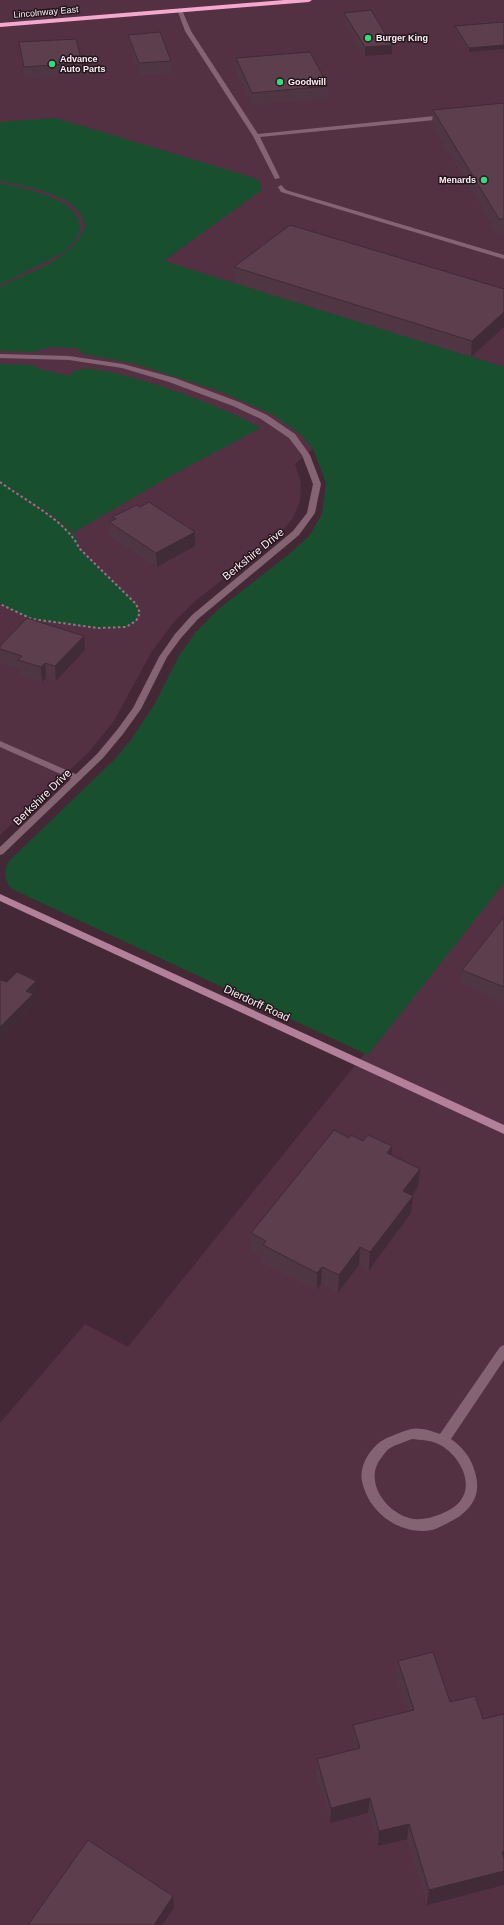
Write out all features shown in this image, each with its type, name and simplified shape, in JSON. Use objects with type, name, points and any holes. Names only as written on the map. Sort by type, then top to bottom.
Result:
[{"type":"highway","name":"Lincolnway East","points":[[0,25],[309,0]]},
{"type":"street","points":[[179,10],[188,31],[256,136],[277,178]]},
{"type":"street","points":[[256,136],[452,117]]},
{"type":"street","points":[[281,187],[283,192],[504,257]]},
{"type":"street","name":"Berkshire Drive","points":[[0,356],[69,358],[123,366],[172,380],[236,404],[264,417],[292,436],[306,455],[316,484],[311,513],[296,533],[275,552],[223,592],[182,632],[163,657],[152,683],[137,709],[100,756],[0,852]]},
{"type":"street","points":[[0,744],[77,778]]},
{"type":"street","name":"Dierdorff Road","points":[[0,897],[504,1130]]},
{"type":"street","points":[[443,1440],[504,1350]]},
{"type":"street","points":[[412,1434],[428,1435],[443,1440],[458,1450],[468,1464],[472,1479],[470,1495],[462,1509],[448,1519],[431,1525],[412,1525],[395,1519],[382,1510],[372,1497],[367,1483],[368,1469],[373,1456],[383,1445],[396,1437],[412,1434]]},
{"type":"path","points":[[0,482],[36,508],[47,513],[76,538],[79,548],[136,604],[140,613],[136,621],[126,627],[98,628],[32,619],[0,604]]},
{"type":"shaded area","points":[[0,0],[504,0],[504,367],[434,345],[295,464],[301,483],[300,501],[293,518],[280,534],[194,602],[173,623],[152,651],[114,721],[88,753],[0,835]]},
{"type":"shaded area","points":[[504,881],[504,1925],[0,1925],[0,1423],[85,1324],[128,1347]]},
{"type":"green space","points":[[56,118],[258,179],[262,190],[164,261],[504,367],[504,883],[368,1055],[12,889],[6,879],[5,872],[9,861],[115,759],[131,740],[154,705],[179,656],[195,633],[220,608],[288,555],[310,535],[322,514],[326,483],[313,449],[300,434],[272,414],[219,391],[136,364],[84,354],[76,348],[50,347],[34,352],[0,351],[0,287],[49,264],[60,257],[70,249],[85,227],[81,215],[75,207],[66,201],[33,188],[0,181],[0,122]]},
{"type":"green space","points":[[0,183],[42,194],[62,203],[71,209],[77,216],[81,228],[75,241],[63,253],[0,285]]},
{"type":"green space","points":[[0,364],[31,365],[43,370],[69,376],[75,371],[82,369],[120,374],[200,400],[225,410],[260,428],[169,477],[73,533],[48,512],[37,507],[0,481]]},
{"type":"green space","points":[[0,482],[36,508],[47,513],[76,537],[79,548],[136,604],[140,613],[136,621],[126,627],[98,628],[32,619],[0,604]]},
{"type":"building","name":"Burger King","points":[[371,10],[392,45],[365,47],[344,13]]},
{"type":"building","points":[[504,22],[504,45],[469,48],[455,26]]},
{"type":"building","points":[[160,32],[171,61],[139,63],[128,35]]},
{"type":"building","points":[[76,39],[82,63],[24,67],[19,42]]},
{"type":"building","points":[[310,52],[328,86],[252,93],[236,58]]},
{"type":"building","name":"Menards","points":[[504,103],[504,219],[499,219],[433,110]]},
{"type":"building","points":[[290,225],[504,289],[504,312],[472,341],[234,267]]},
{"type":"building","points":[[149,502],[195,532],[156,553],[109,522],[116,519],[112,517],[137,505],[140,507]]},
{"type":"building","points":[[27,618],[84,636],[55,666],[45,663],[41,667],[18,660],[22,656],[0,649],[0,646]]},
{"type":"building","points":[[504,917],[504,987],[462,970]]},
{"type":"building","points":[[17,972],[36,981],[26,991],[33,994],[0,1027],[0,981],[7,982]]},
{"type":"building","points":[[334,1130],[349,1138],[351,1135],[363,1141],[368,1135],[392,1146],[387,1153],[420,1169],[403,1191],[413,1196],[370,1252],[360,1247],[339,1275],[322,1267],[317,1273],[263,1245],[266,1241],[251,1233]]},
{"type":"building","points":[[433,1652],[450,1702],[475,1696],[483,1719],[504,1714],[504,1851],[502,1852],[504,1859],[504,1871],[429,1890],[409,1824],[379,1831],[370,1798],[331,1808],[317,1759],[360,1748],[353,1725],[414,1710],[398,1661]]},
{"type":"building","points":[[88,1840],[173,1896],[154,1925],[28,1925]]},
{"type":"place","name":"Burger King","points":[[368,38]]},
{"type":"place","name":"Advance Auto Parts","points":[[52,64]]},
{"type":"place","name":"Goodwill","points":[[280,82]]},
{"type":"place","name":"Menards","points":[[484,180]]}]
